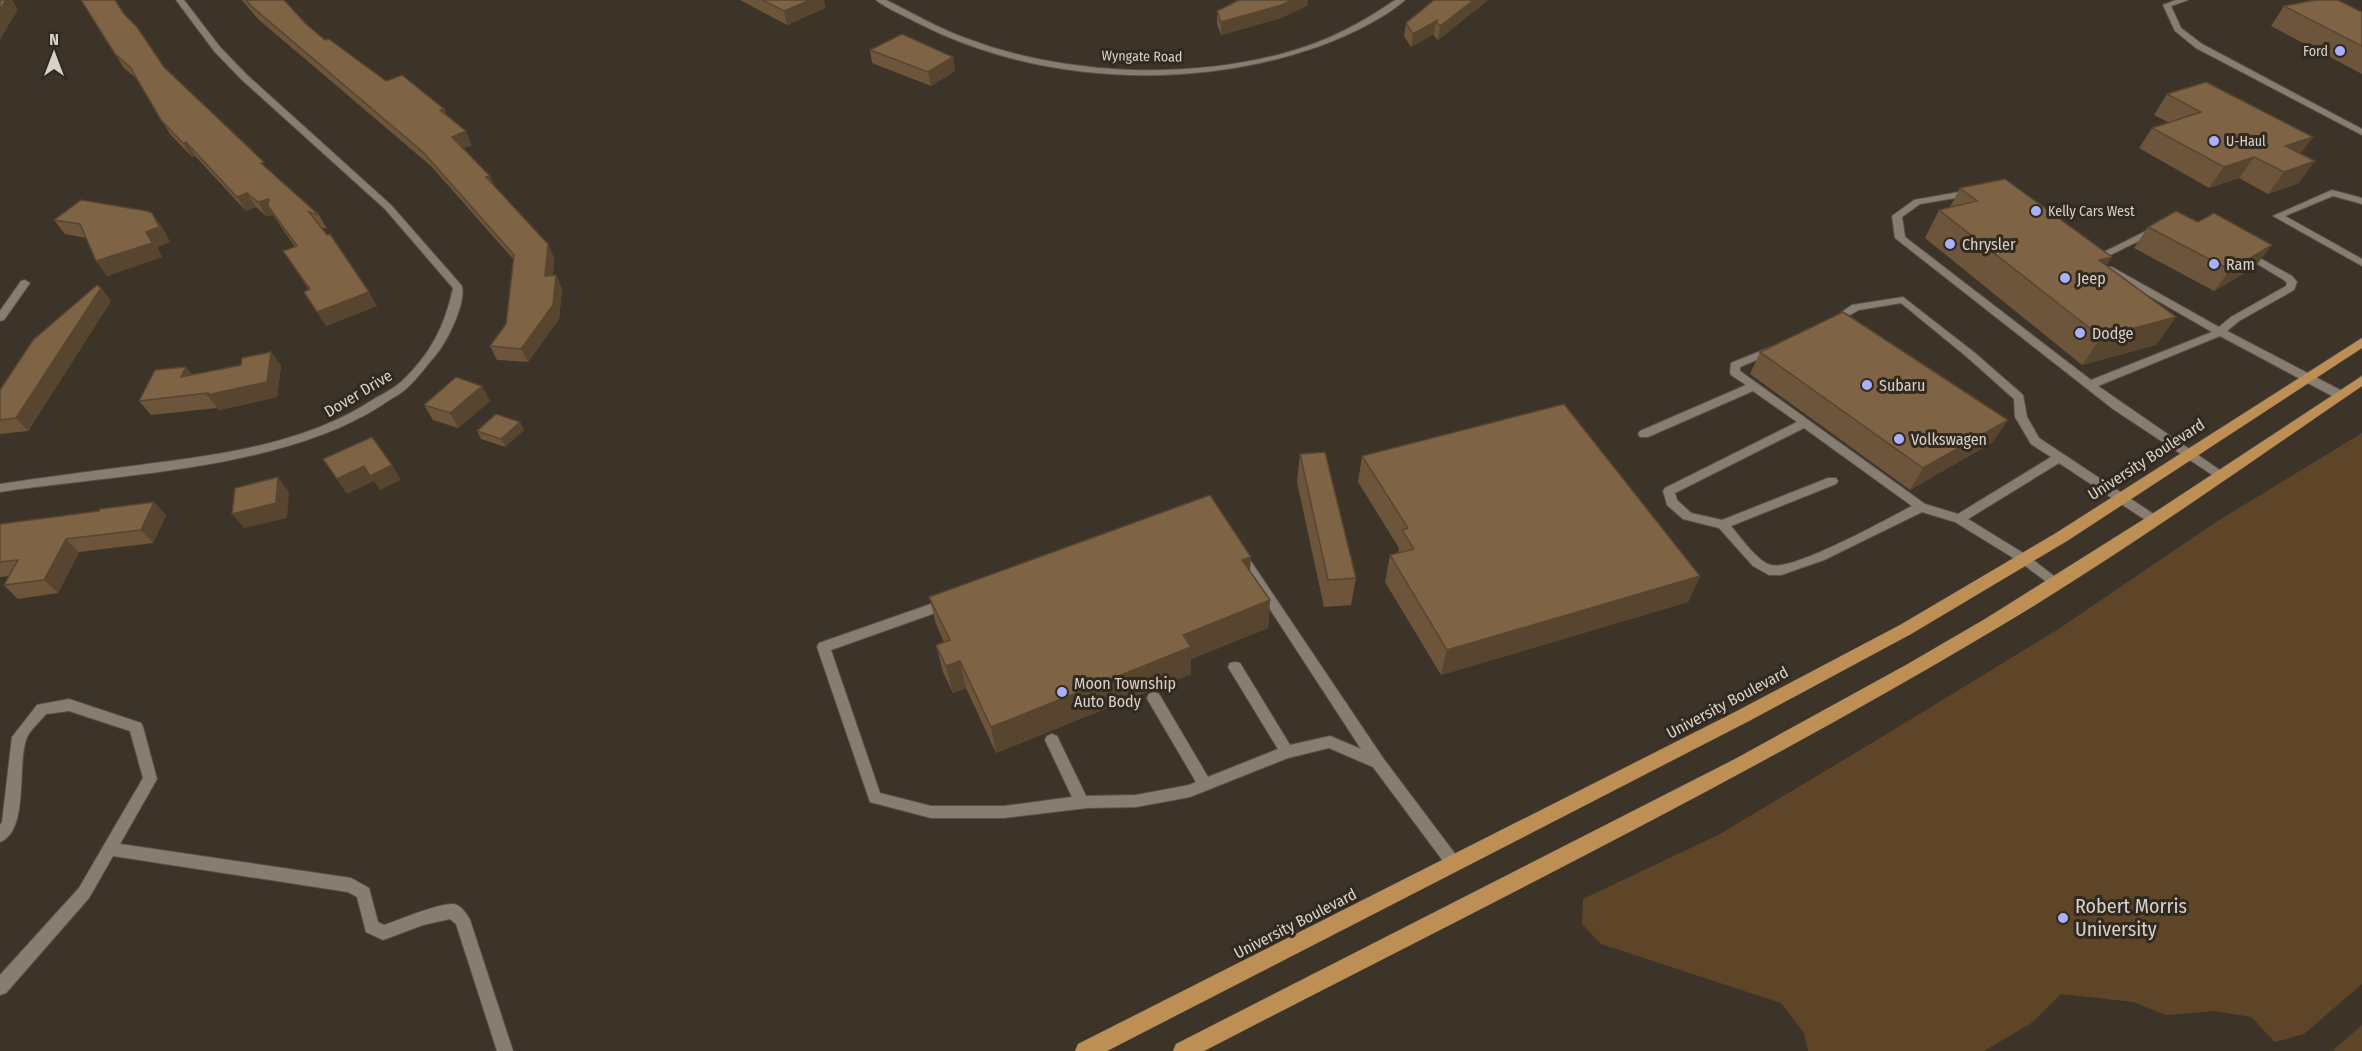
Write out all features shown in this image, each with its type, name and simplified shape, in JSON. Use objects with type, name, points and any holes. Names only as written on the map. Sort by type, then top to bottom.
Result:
[{"type":"main road","name":"University Boulevard","points":[[1085,1051],[1521,828],[1717,731],[1958,599],[2122,498],[2362,342]]},
{"type":"main road","points":[[1183,1051],[1751,759],[1912,670],[2055,584],[2362,380]]},
{"type":"street","name":"Dover Drive","points":[[0,488],[263,450],[321,432],[359,414],[393,394],[421,369],[438,344],[452,317],[458,288],[387,207],[244,77],[217,49],[180,0]]},
{"type":"street","name":"Wyngate Road","points":[[880,0],[964,41],[1017,56],[1092,68],[1164,72],[1238,65],[1289,54],[1331,40],[1401,0]]},
{"type":"street","points":[[2184,0],[2167,5],[2178,29],[2199,46],[2362,132]]},
{"type":"street","points":[[1981,192],[1917,202],[1897,216],[1900,238],[2090,385],[2188,455],[2222,475]]},
{"type":"street","points":[[2362,201],[2332,193],[2278,216],[2362,263]]},
{"type":"street","points":[[2095,259],[2163,226]]},
{"type":"street","points":[[2090,385],[2220,332],[2235,319],[2290,288],[2292,282],[2242,251]]},
{"type":"street","points":[[2085,253],[2220,332],[2340,395]]},
{"type":"street","points":[[0,318],[25,283]]},
{"type":"street","points":[[1825,326],[1856,307],[1903,300],[1971,355],[2019,398],[2021,417],[2036,441],[2154,520]]},
{"type":"street","points":[[1785,344],[1735,365],[1735,372],[1921,507],[1959,519],[2024,559],[2055,584]]},
{"type":"street","points":[[1644,434],[1754,386]]},
{"type":"street","points":[[1805,423],[1669,491],[1671,502],[1688,516],[1723,525],[1758,563],[1769,570],[1782,571],[1831,551],[1921,507]]},
{"type":"street","points":[[1959,519],[2060,457]]},
{"type":"street","points":[[1723,525],[1832,481]]},
{"type":"street","points":[[1236,549],[1379,764],[1454,864]]},
{"type":"street","points":[[956,600],[824,647],[875,798],[931,812],[1004,812],[1082,803],[1136,801],[1190,791],[1287,752],[1330,742],[1379,764]]},
{"type":"street","points":[[1235,667],[1287,752]]},
{"type":"street","points":[[1154,698],[1204,785]]},
{"type":"street","points":[[0,835],[9,825],[19,736],[42,709],[69,705],[136,727],[150,779],[84,892],[0,987]]},
{"type":"street","points":[[1052,740],[1082,803]]},
{"type":"street","points":[[109,849],[351,885],[364,892],[371,927],[384,933],[423,918],[453,911],[462,920],[505,1051]]},
{"type":"shaded area","points":[[2362,433],[2362,984],[2304,1034],[2275,1042],[2251,1017],[2215,1011],[2166,1015],[2133,1002],[2061,994],[2033,1022],[1984,1051],[1808,1051],[1804,1033],[1781,1003],[1601,944],[1582,924],[1583,899],[1720,834],[2060,628],[2216,522]]},
{"type":"shaded area","points":[[2362,1025],[2362,1051],[2332,1051]]},
{"type":"building","points":[[0,0],[6,0],[0,10]]},
{"type":"building","points":[[81,0],[115,0],[124,14],[137,27],[164,67],[264,162],[261,163],[319,215],[309,212],[327,235],[330,234],[369,292],[317,312],[304,292],[310,289],[283,251],[297,246],[268,206],[269,199],[258,202],[247,193],[237,197],[186,142],[183,143],[161,120],[130,67],[115,54]]},
{"type":"building","points":[[246,0],[284,0],[306,24],[325,40],[329,39],[386,81],[402,75],[444,109],[440,110],[466,131],[452,137],[490,176],[486,177],[548,244],[545,276],[556,275],[553,305],[521,349],[490,346],[506,324],[514,255],[424,153]]},
{"type":"building","points":[[762,0],[810,0],[784,11]]},
{"type":"building","points":[[1239,0],[1292,0],[1282,5],[1221,22],[1217,11]]},
{"type":"building","points":[[1434,0],[1474,0],[1440,26],[1436,22],[1438,20],[1413,34],[1406,23]]},
{"type":"building","points":[[2315,0],[2338,0],[2362,12],[2362,46],[2284,6]]},
{"type":"building","points":[[902,34],[953,57],[928,72],[870,50]]},
{"type":"building","points":[[2206,82],[2313,137],[2285,146],[2315,161],[2284,172],[2254,157],[2224,167],[2152,128],[2201,112],[2167,94]]},
{"type":"building","points":[[2005,179],[2112,257],[2099,260],[2176,317],[2101,337],[1939,210],[1977,201],[1960,188]]},
{"type":"building","points":[[81,200],[152,213],[159,227],[146,232],[152,243],[96,261],[80,224],[54,220]]},
{"type":"building","points":[[2176,211],[2198,222],[2214,213],[2272,245],[2230,270],[2148,227]]},
{"type":"building","points":[[97,285],[101,288],[16,418],[0,420],[0,390],[33,340]]},
{"type":"building","points":[[1843,312],[2008,420],[1923,468],[1760,352]]},
{"type":"building","points":[[271,352],[267,382],[207,395],[208,393],[139,401],[155,370],[186,367],[181,377],[241,365],[242,358]]},
{"type":"building","points":[[456,377],[482,386],[450,413],[424,405]]},
{"type":"building","points":[[1564,404],[1700,576],[1447,650],[1390,555],[1414,549],[1402,530],[1408,528],[1362,456]]},
{"type":"building","points":[[496,414],[520,422],[501,439],[477,431]]},
{"type":"building","points":[[372,437],[392,465],[370,476],[364,466],[337,479],[323,459]]},
{"type":"building","points":[[1325,452],[1356,578],[1328,580],[1300,454]]},
{"type":"building","points":[[278,477],[276,503],[232,514],[235,488]]},
{"type":"building","points":[[1210,495],[1251,557],[1242,560],[1270,600],[1183,635],[1191,647],[991,727],[960,661],[946,666],[936,645],[950,640],[929,597]]},
{"type":"building","points":[[154,502],[141,530],[66,539],[44,580],[4,585],[18,560],[0,562],[0,524]]},
{"type":"place","name":"Ford","points":[[2340,51]]},
{"type":"place","name":"U-Haul","points":[[2214,141]]},
{"type":"place","name":"Kelly Cars West","points":[[2036,211]]},
{"type":"place","name":"Chrysler","points":[[1950,244]]},
{"type":"place","name":"Ram","points":[[2214,264]]},
{"type":"place","name":"Jeep","points":[[2065,278]]},
{"type":"place","name":"Dodge","points":[[2080,333]]},
{"type":"place","name":"Subaru","points":[[1867,385]]},
{"type":"place","name":"Volkswagen","points":[[1899,439]]},
{"type":"place","name":"Moon Township Auto Body","points":[[1062,692]]},
{"type":"place","name":"Robert Morris University","points":[[2063,918]]}]
